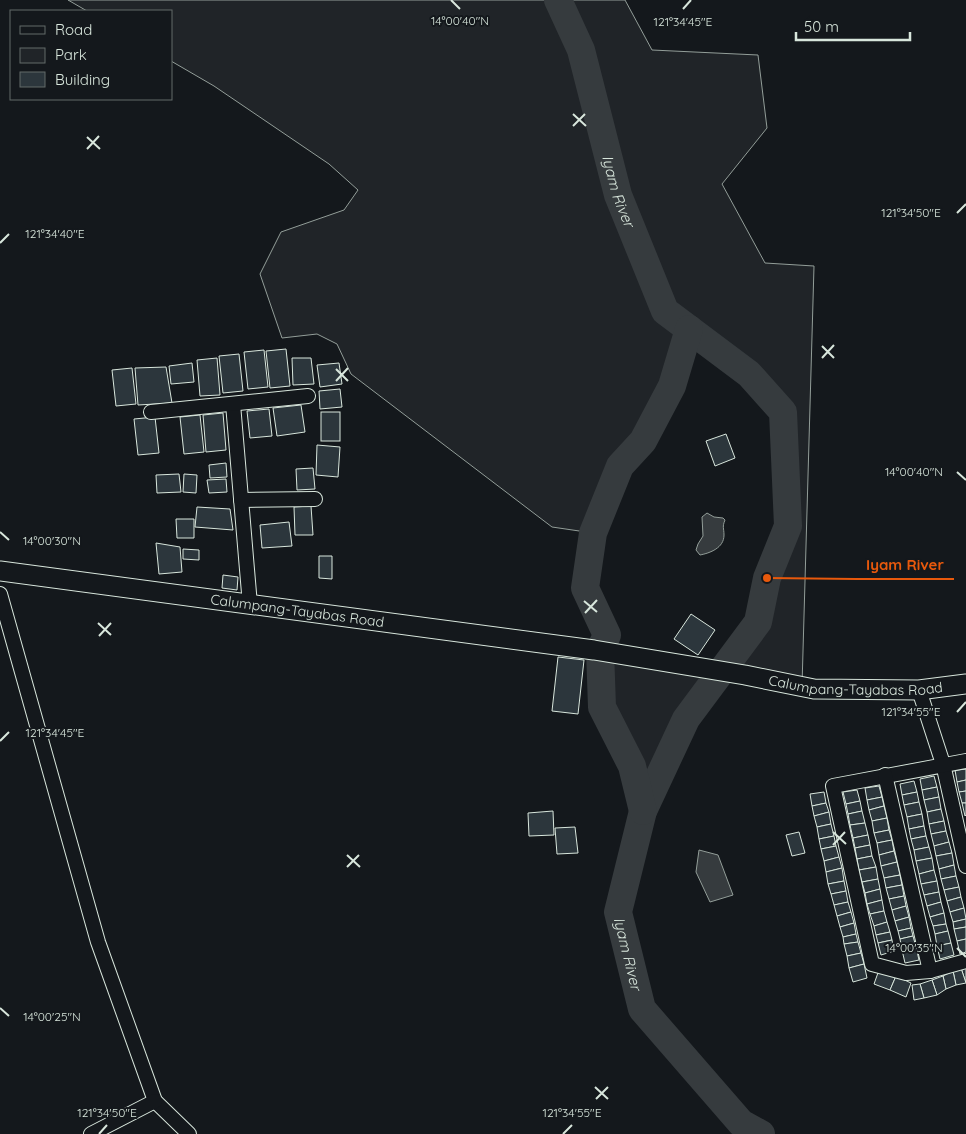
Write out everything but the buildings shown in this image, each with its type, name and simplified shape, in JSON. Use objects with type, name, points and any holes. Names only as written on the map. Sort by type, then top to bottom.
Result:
[{"type":"main road","name":"Calumpang-Tayabas Road","points":[[0,571],[594,650],[745,675],[814,689],[919,690],[966,684]]},
{"type":"street","points":[[152,412],[308,396]]},
{"type":"street","points":[[233,404],[250,605]]},
{"type":"street","points":[[241,500],[316,499]]},
{"type":"street","points":[[0,594],[98,942],[155,1101],[189,1134]]},
{"type":"street","points":[[919,690],[943,764],[966,866]]},
{"type":"street","points":[[966,760],[833,786],[872,964],[906,973],[930,971],[966,961]]},
{"type":"street","points":[[885,776],[930,971]]},
{"type":"street","points":[[90,1134],[155,1101]]},
{"type":"green space","points":[[68,0],[625,0],[652,50],[758,55],[767,128],[722,184],[765,263],[814,266],[802,686],[722,671],[758,622],[767,578],[788,526],[783,411],[749,374],[689,329],[672,386],[643,441],[620,466],[593,533],[552,527],[351,374],[337,344],[317,334],[282,338],[260,274],[281,232],[344,210],[358,190],[329,164],[214,86],[172,62],[172,10],[85,10]]},
{"type":"green space","points":[[600,650],[722,671],[686,719],[643,811],[632,766],[602,707]]},
{"type":"shaded area","points":[[707,513],[725,520],[723,526],[724,535],[719,547],[700,555],[696,550],[703,536],[702,517]]},
{"type":"shaded area","points":[[699,850],[718,855],[733,895],[710,902],[696,872]]},
{"type":"waterway","name":"Iyam River","points":[[558,0],[581,50],[618,195],[665,311],[749,374],[783,412],[788,526],[767,578],[758,622],[686,719],[643,811],[618,912],[642,1009],[741,1123],[761,1134]]},
{"type":"waterway","points":[[643,811],[632,766],[602,707],[600,650],[607,635],[585,588],[593,533],[620,466],[643,441],[672,386],[689,329]]},
{"type":"place","name":"Iyam River","points":[[767,578]]}]
